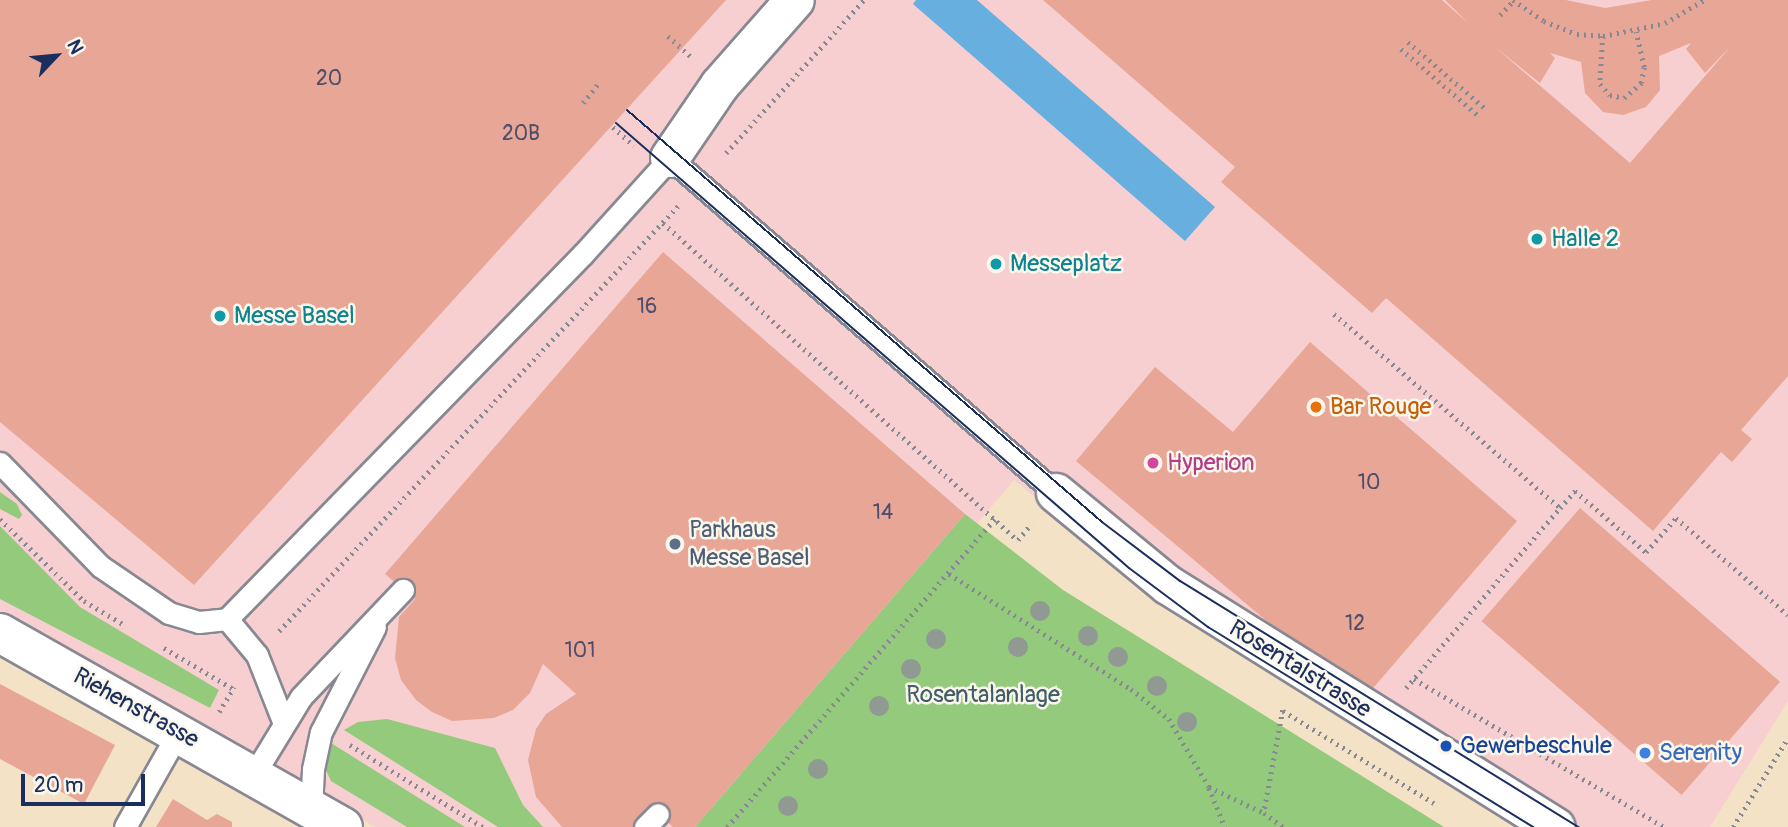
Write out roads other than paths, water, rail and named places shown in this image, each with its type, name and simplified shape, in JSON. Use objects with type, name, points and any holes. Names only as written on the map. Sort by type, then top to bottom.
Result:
[{"type":"street","points":[[670,158],[720,85],[795,0]]},
{"type":"street","name":"Rosentalstrasse","points":[[1047,504],[1303,672],[1556,827]]},
{"type":"street","name":"Riehenstrasse","points":[[0,633],[179,731],[327,818]]},
{"type":"lane","points":[[0,463],[100,566],[169,613],[199,622],[227,619],[583,254],[670,158],[1047,504]]},
{"type":"lane","points":[[254,775],[283,721],[332,661],[378,618],[403,590]]},
{"type":"lane","points":[[327,818],[313,769],[321,732],[378,618]]},
{"type":"lane","points":[[227,619],[257,654],[283,721]]},
{"type":"lane","points":[[125,827],[179,731]]},
{"type":"water","points":[[916,0],[977,0],[1215,207],[1185,241],[913,4]]},
{"type":"tram line","points":[[627,110],[1102,522],[1180,581],[1579,827]]},
{"type":"tram line","points":[[616,123],[1129,568],[1208,627],[1533,827]]},
{"type":"place","name":"Halle 2","points":[[1537,239]]},
{"type":"place","name":"Messeplatz","points":[[996,264]]},
{"type":"place","name":"Messe Basel","points":[[220,316]]},
{"type":"place","name":"Bar Rouge","points":[[1316,407]]},
{"type":"place","name":"Hyperion","points":[[1153,463]]},
{"type":"place","name":"Parkhaus Messe Basel","points":[[675,544]]},
{"type":"place","name":"Gewerbeschule","points":[[1446,746]]},
{"type":"place","name":"Serenity","points":[[1645,753]]},
{"type":"park label","name":"Rosentalanlage","points":[[983,695]]}]
